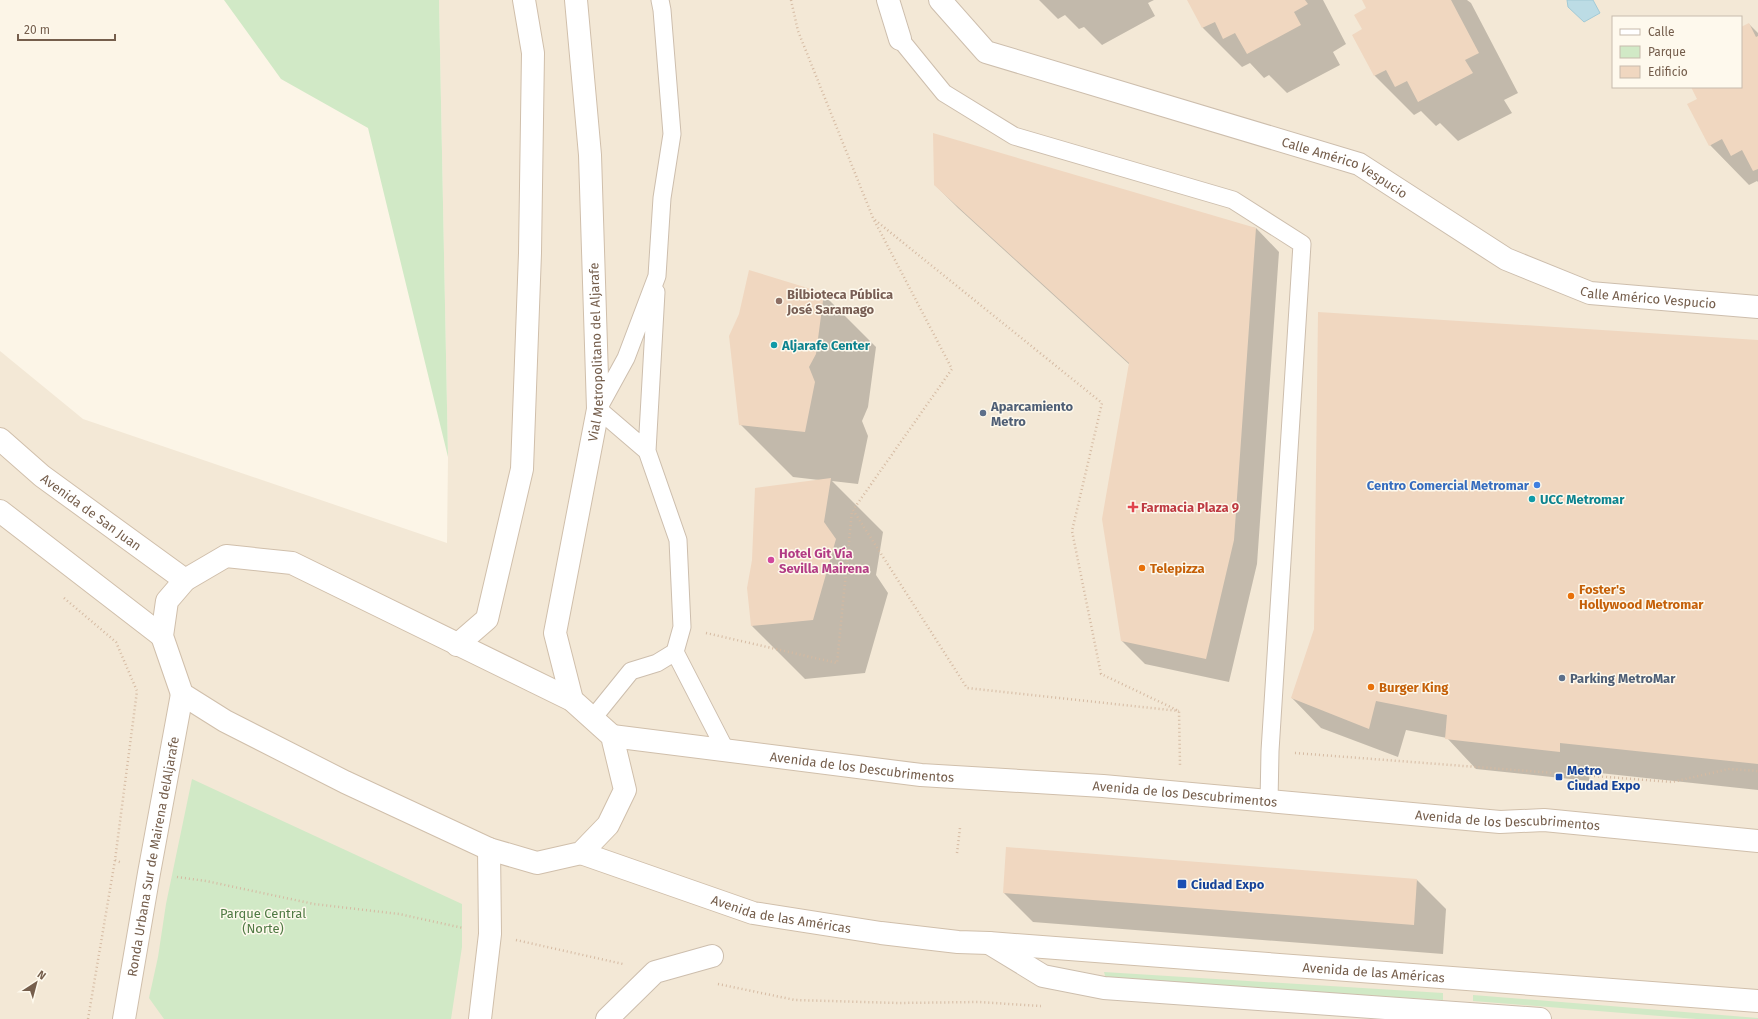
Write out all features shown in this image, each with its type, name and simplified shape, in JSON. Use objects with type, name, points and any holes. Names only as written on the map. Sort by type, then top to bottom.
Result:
[{"type":"street","points":[[457,645],[487,619],[522,469],[530,253],[533,53],[524,0]]},
{"type":"street","name":"Vial Metropolitano del Aljarafe","points":[[572,700],[555,632],[598,409],[590,155],[576,0]]},
{"type":"street","points":[[888,0],[900,39]]},
{"type":"street","name":"Calle Américo Vespucio","points":[[940,0],[986,52],[1359,164],[1506,259],[1590,293],[1758,308]]},
{"type":"street","name":"Avenida de San Juan","points":[[0,439],[42,476],[185,580]]},
{"type":"street","points":[[0,512],[162,636]]},
{"type":"street","points":[[226,556],[292,563],[457,645],[572,700],[612,736],[625,790],[608,825],[581,853],[537,863],[489,849],[345,782],[225,721],[182,694],[162,636],[167,601],[185,580],[226,556]]},
{"type":"street","name":"Ronda Urbana Sur de Mairena delAljarafe","points":[[124,1019],[148,873],[182,694]]},
{"type":"street","name":"Avenida de los Descubrimentos","points":[[612,736],[921,775],[1103,786],[1500,822],[1544,820],[1758,841]]},
{"type":"street","points":[[480,1019],[490,934],[489,849]]},
{"type":"street","name":"Avenida de las Américas","points":[[581,853],[753,914],[881,934],[958,942],[989,943],[1758,1000]]},
{"type":"street","name":"Avenida de las Américas","points":[[989,943],[1043,976],[1104,988],[1540,1019]]},
{"type":"street","points":[[607,1019],[655,972],[712,956]]},
{"type":"lane","points":[[660,0],[672,134],[662,198],[647,451],[678,540],[682,627],[675,652],[726,751]]},
{"type":"lane","points":[[900,39],[944,93],[1014,136],[1233,200],[1302,244],[1268,802]]},
{"type":"lane","points":[[647,451],[598,409],[626,358],[657,276]]},
{"type":"lane","points":[[593,718],[631,671],[657,662],[675,652]]},
{"type":"path","points":[[682,627],[837,663],[852,510],[952,369],[873,218],[798,31],[791,0]]},
{"type":"path","points":[[873,218],[1102,403],[1072,531],[1101,674],[1179,711]]},
{"type":"path","points":[[852,510],[967,688],[1179,711]]},
{"type":"path","points":[[1179,711],[1180,768]]},
{"type":"path","points":[[1270,751],[1672,782],[1729,768],[1758,771]]},
{"type":"path","points":[[958,853],[960,828]]},
{"type":"path","points":[[88,1019],[115,860]]},
{"type":"path","points":[[314,904],[399,914],[655,972]]},
{"type":"path","points":[[717,984],[795,1000],[898,1003],[979,1002],[1046,1006]]},
{"type":"shaded area","points":[[439,0],[1758,0],[1758,1019],[0,1019],[0,351],[83,419],[447,543],[448,457]]},
{"type":"green space","points":[[224,0],[439,0],[448,457],[368,128],[281,79]]},
{"type":"green space","name":"Parque Central (Norte)","points":[[192,779],[462,904],[462,947],[451,1019],[164,1019],[149,998],[158,957],[166,904]]},
{"type":"green space","points":[[1104,972],[1443,993],[1443,1000],[1106,979]]},
{"type":"green space","points":[[1473,995],[1758,1019],[1697,1019],[1473,1001]]},
{"type":"water","points":[[1567,0],[1593,0],[1600,13],[1584,22],[1568,7]]},
{"type":"building","points":[[1187,0],[1305,0],[1308,4],[1294,12],[1301,25],[1247,54],[1235,33],[1223,39],[1215,22],[1202,28]]},
{"type":"building","points":[[1362,0],[1451,0],[1479,53],[1465,60],[1473,73],[1418,102],[1407,81],[1395,87],[1386,70],[1374,76],[1352,35],[1362,29],[1354,15],[1366,8]]},
{"type":"building","points":[[1749,23],[1756,37],[1758,36],[1758,169],[1753,171],[1742,150],[1731,156],[1722,139],[1709,146],[1687,104],[1697,99],[1692,88],[1742,88],[1742,26]]},
{"type":"building","points":[[933,133],[1256,228],[1234,540],[1206,659],[1121,641],[1102,519],[1129,363],[934,185]]},
{"type":"building","name":"Aljarafe Center","points":[[749,270],[824,293],[816,354],[809,367],[815,382],[805,432],[739,425],[729,336],[739,314]]},
{"type":"building","name":"Centro Comercial Metromar","points":[[1318,312],[1758,340],[1758,764],[1560,743],[1560,752],[1445,739],[1447,715],[1376,701],[1369,729],[1291,698],[1314,629]]},
{"type":"building","points":[[831,478],[824,522],[836,539],[813,620],[751,626],[747,588],[752,560],[755,488]]},
{"type":"building","points":[[1006,847],[1417,879],[1414,925],[1003,893]]},
{"type":"place","name":"Bilbioteca Pública José Saramago","points":[[779,301]]},
{"type":"place","name":"Aljarafe Center","points":[[774,345]]},
{"type":"place","name":"Aparcamiento Metro","points":[[983,413]]},
{"type":"place","name":"Centro Comercial Metromar","points":[[1537,485]]},
{"type":"place","name":"UCC Metromar","points":[[1532,499]]},
{"type":"place","name":"Farmacia Plaza 9","points":[[1133,507]]},
{"type":"place","name":"Hotel Git Vía Sevilla Mairena","points":[[771,560]]},
{"type":"place","name":"Telepizza","points":[[1142,568]]},
{"type":"place","name":"Foster's Hollywood Metromar","points":[[1571,596]]},
{"type":"place","name":"Parking MetroMar","points":[[1562,678]]},
{"type":"place","name":"Burger King","points":[[1371,687]]},
{"type":"place","name":"Metro Ciudad Expo","points":[[1559,777]]},
{"type":"place","name":"Ciudad Expo","points":[[1182,884]]}]
